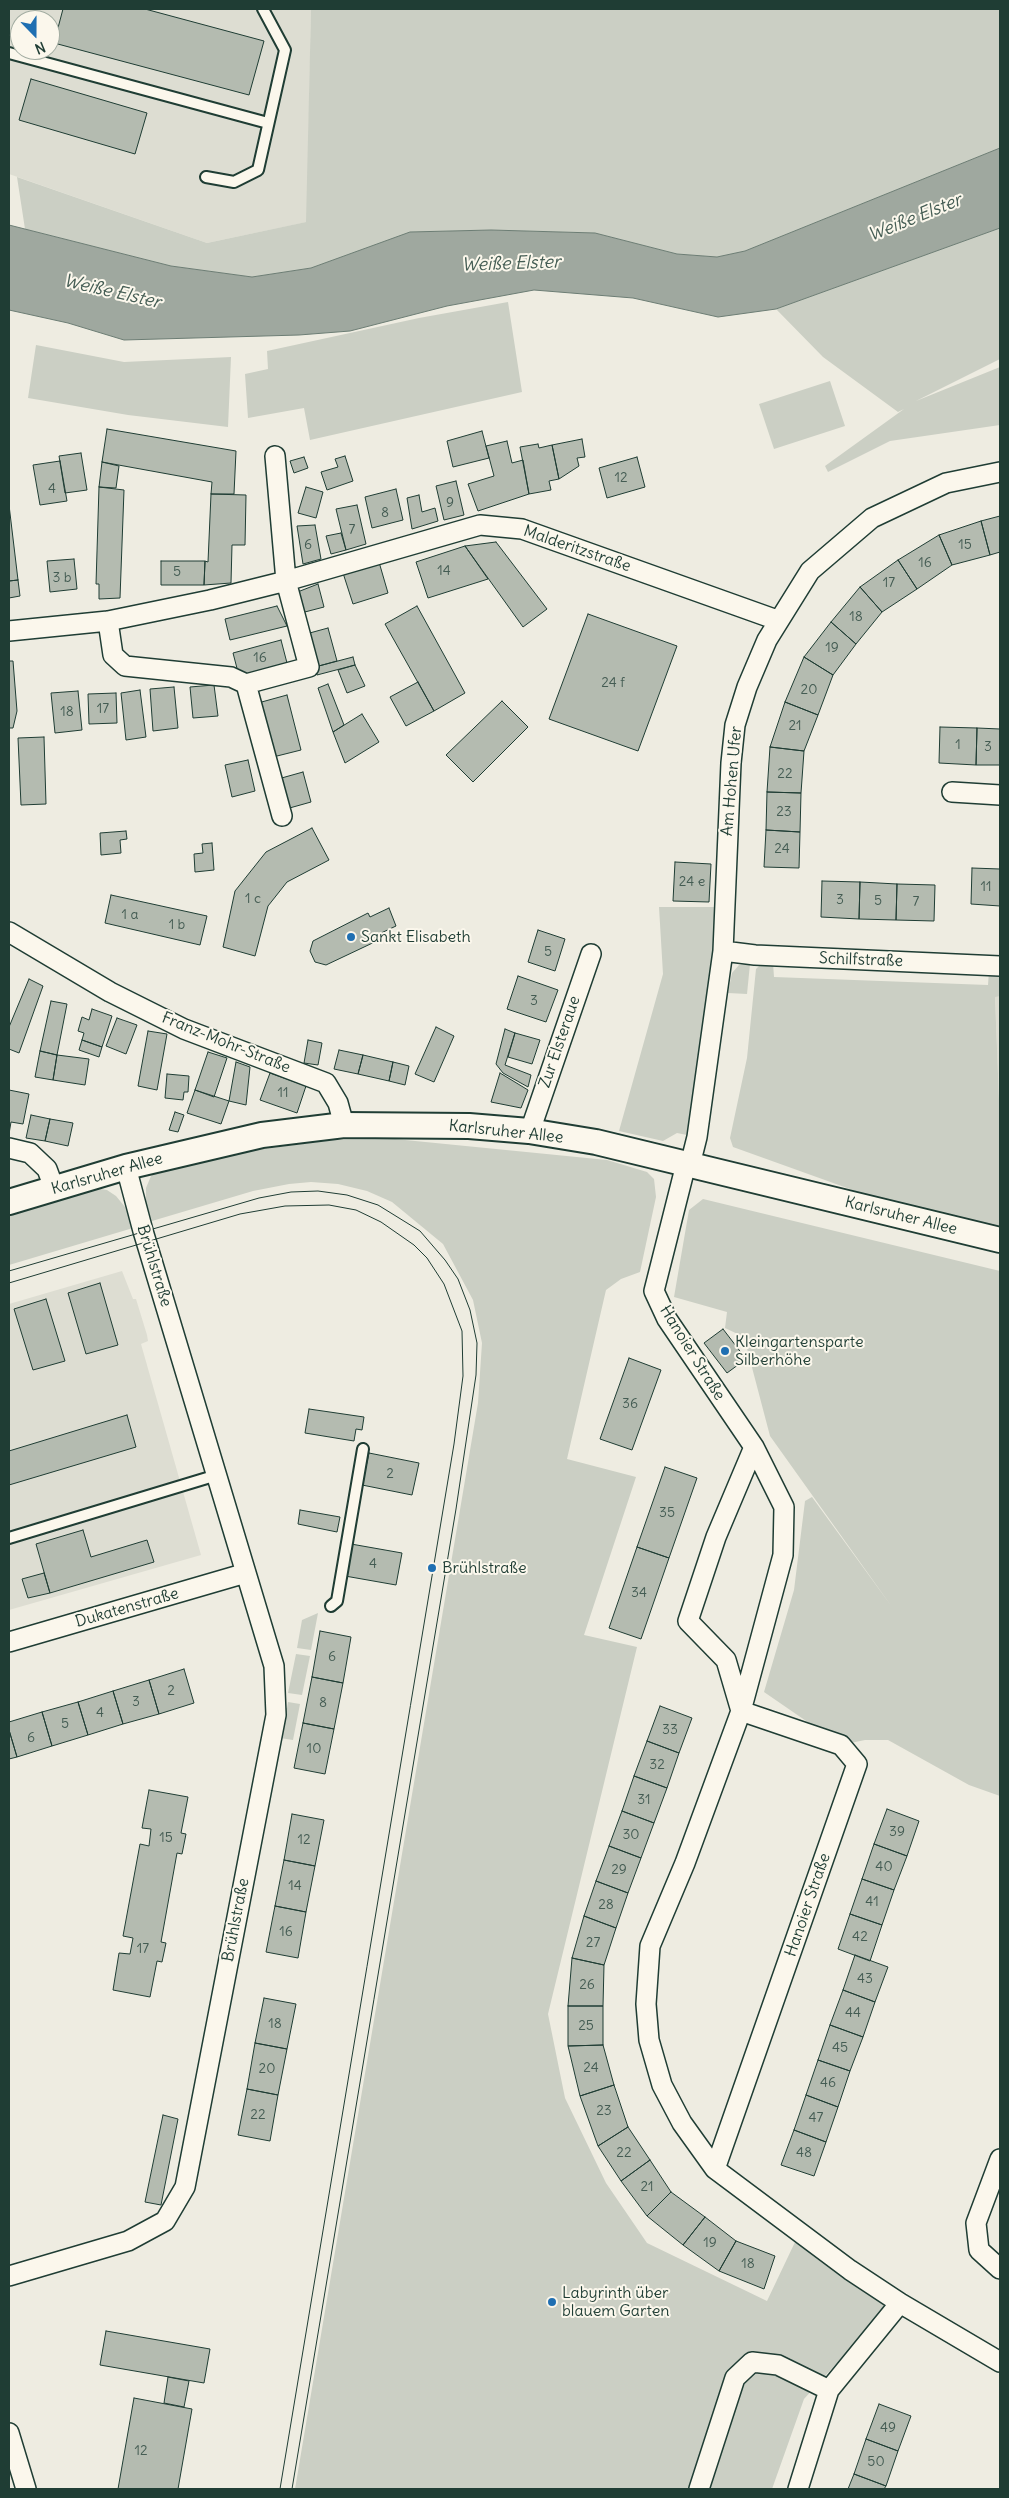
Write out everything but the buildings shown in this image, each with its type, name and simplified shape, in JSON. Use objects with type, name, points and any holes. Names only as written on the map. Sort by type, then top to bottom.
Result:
[{"type":"street","points":[[108,622],[113,655],[126,666],[231,677],[246,684],[309,667],[286,581],[275,456]]},
{"type":"street","name":"Am Hohen Ufer","points":[[688,1164],[697,1137],[723,951],[731,763],[735,725],[747,687],[777,620],[810,571],[872,518],[946,483],[1000,472]]},
{"type":"street","name":"Malderitzstraße","points":[[9,632],[108,622],[210,600],[286,581],[480,525],[522,529],[777,620]]},
{"type":"street","points":[[246,684],[282,816]]},
{"type":"street","points":[[952,792],[1000,795]]},
{"type":"street","name":"Franz-Mohr-Straße","points":[[9,932],[110,992],[184,1029],[326,1083],[338,1103],[344,1125]]},
{"type":"street","name":"Schilfstraße","points":[[723,951],[755,955],[1000,966]]},
{"type":"street","name":"Zur Elsteraue","points":[[530,1131],[591,954]]},
{"type":"street","name":"Karlsruher Allee","points":[[9,1202],[126,1167],[262,1136],[344,1125],[468,1126],[530,1131],[596,1142],[1000,1240]]},
{"type":"street","points":[[9,1148],[30,1153],[47,1169],[54,1188]]},
{"type":"street","name":"Hanoier Straße","points":[[688,1164],[654,1291],[667,1319],[754,1447],[784,1507],[783,1555],[741,1711],[685,1863],[650,1946],[646,2004],[649,2040],[662,2085],[682,2123],[715,2169],[850,2270],[900,2304],[1000,2362]]},
{"type":"street","name":"Brühlstraße","points":[[9,2276],[128,2241],[165,2221],[185,2187],[276,1715],[274,1666],[143,1231],[126,1167]]},
{"type":"street","points":[[741,1711],[726,1660],[688,1621],[716,1537],[754,1447]]},
{"type":"street","name":"Dukatenstraße","points":[[9,1642],[246,1573]]},
{"type":"street","name":"Hanoier Straße","points":[[715,2169],[857,1764],[842,1745],[741,1711]]},
{"type":"street","points":[[1000,2159],[976,2223],[979,2250],[1000,2269]]},
{"type":"street","points":[[798,2489],[829,2390],[900,2304]]},
{"type":"street","points":[[699,2489],[735,2378],[752,2362],[778,2366],[829,2390]]},
{"type":"street","points":[[9,2433],[26,2489]]},
{"type":"lane","points":[[206,177],[234,182],[258,170],[285,50],[263,9]]},
{"type":"lane","points":[[9,54],[268,123]]},
{"type":"lane","points":[[331,1606],[337,1601],[363,1449]]},
{"type":"lane","points":[[9,1538],[217,1475]]},
{"type":"shaded area","points":[[9,9],[311,9],[307,222],[207,243],[9,174]]},
{"type":"shaded area","points":[[311,9],[1000,9],[1000,148],[745,251],[717,257],[677,254],[595,233],[491,230],[411,232],[311,268],[252,277],[171,266],[25,229],[17,177],[207,243],[306,222]]},
{"type":"shaded area","points":[[1000,228],[1000,359],[916,401],[1000,367],[1000,425],[890,441],[828,472],[825,466],[904,409],[898,412],[823,357],[776,309]]},
{"type":"shaded area","points":[[508,302],[522,392],[310,440],[304,408],[248,418],[245,374],[268,369],[267,351],[419,318]]},
{"type":"shaded area","points":[[36,345],[124,362],[231,357],[228,427],[128,415],[28,398]]},
{"type":"shaded area","points":[[830,381],[845,426],[774,449],[759,404]]},
{"type":"shaded area","points":[[659,907],[722,907],[697,1137],[677,1133],[663,1141],[619,1131],[663,974]]},
{"type":"shaded area","points":[[773,963],[774,977],[988,985],[989,971],[1000,972],[1000,996],[995,997],[1000,1125],[1000,1240],[978,1235],[733,1147],[730,1138],[747,1058],[756,969],[761,964]]},
{"type":"shaded area","points":[[750,964],[747,994],[728,993],[732,973],[739,965]]},
{"type":"shaded area","points":[[995,996],[1000,996],[1000,1125]]},
{"type":"shaded area","points":[[395,1139],[607,1160],[647,1172],[654,1179],[656,1197],[640,1272],[621,1279],[606,1290],[567,1459],[636,1477],[584,1635],[637,1647],[548,2014],[565,2098],[606,2183],[647,2243],[767,2301],[796,2240],[888,2307],[804,2399],[772,2489],[295,2489],[478,1403],[482,1343],[473,1300],[443,1244],[392,1202],[367,1191],[338,1184],[311,1182],[253,1191],[152,1221],[146,1203],[146,1188],[151,1176],[159,1169],[218,1155],[333,1140]]},
{"type":"shaded area","points":[[94,1188],[107,1190],[116,1196],[125,1207],[133,1228],[9,1265],[9,1214]]},
{"type":"shaded area","points":[[703,1199],[1000,1271],[1000,1796],[969,1785],[888,1740],[865,1740],[841,1745],[764,1692],[794,1590],[805,1501],[812,1497],[892,1607],[770,1436],[744,1337],[725,1328],[727,1312],[674,1297],[689,1210]]},
{"type":"shaded area","points":[[122,1271],[133,1299],[136,1299],[147,1335],[148,1341],[141,1344],[201,1555],[9,1610],[9,1304]]},
{"type":"shaded area","points":[[318,1613],[311,1650],[297,1648],[302,1620]]},
{"type":"shaded area","points":[[296,1654],[310,1656],[302,1695],[288,1693]]},
{"type":"shaded area","points":[[288,1702],[300,1704],[293,1740],[280,1738],[282,1707],[287,1708]]},
{"type":"water","name":"Weiße Elster","points":[[1000,148],[1000,228],[776,309],[718,317],[633,298],[534,290],[447,306],[350,331],[299,335],[124,340],[68,323],[9,310],[9,225],[171,266],[252,277],[311,268],[410,232],[491,230],[595,233],[677,254],[717,257],[745,251]]},
{"type":"tram line","points":[[9,1271],[259,1198],[291,1192],[318,1191],[347,1195],[378,1205],[420,1231],[445,1260],[458,1279],[470,1310],[477,1343],[476,1375],[456,1509],[292,2489]]},
{"type":"tram line","points":[[9,1283],[240,1214],[285,1206],[329,1205],[356,1210],[381,1222],[414,1245],[427,1258],[444,1284],[462,1331],[463,1376],[454,1444],[280,2489]]},
{"type":"place","name":"Sankt Elisabeth","points":[[351,937]]},
{"type":"place","name":"Kleingartensparte Silberhöhe","points":[[725,1351]]},
{"type":"place","name":"Brühlstraße","points":[[432,1568]]},
{"type":"place","name":"Labyrinth über blauem Garten","points":[[552,2302]]}]
